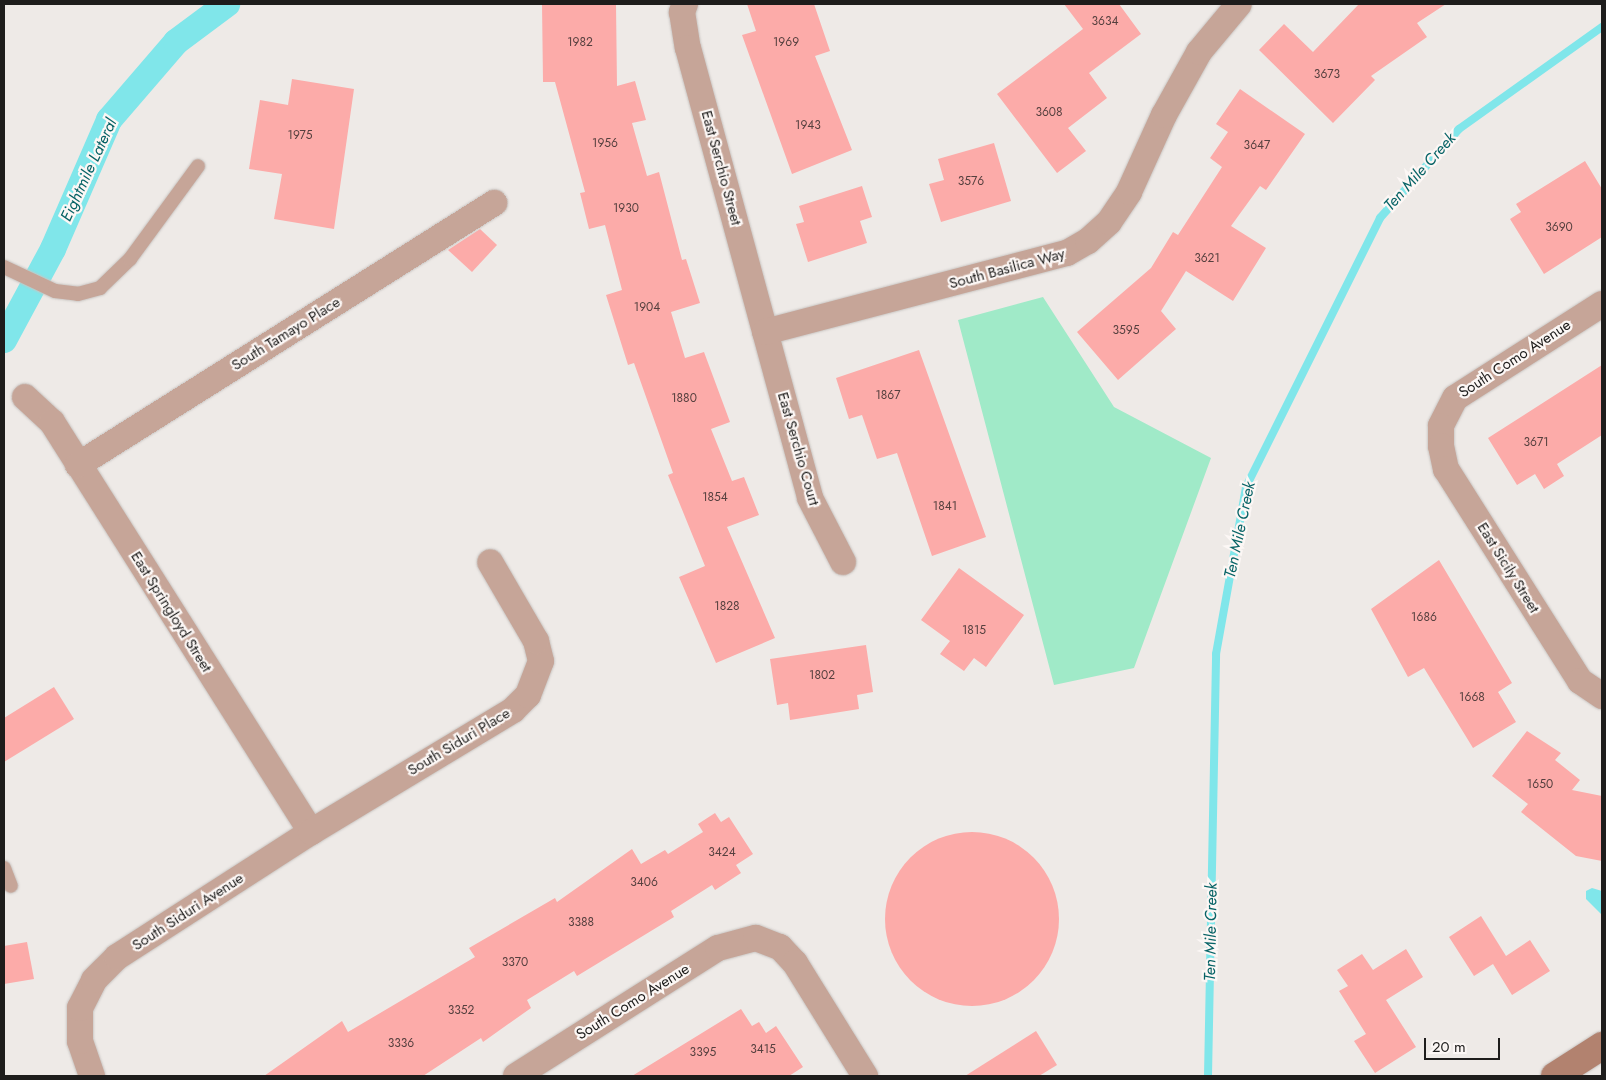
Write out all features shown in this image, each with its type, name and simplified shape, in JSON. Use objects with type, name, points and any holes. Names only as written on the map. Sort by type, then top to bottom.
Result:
[{"type":"main road","points":[[1555,1076],[1602,1046]]},
{"type":"street","name":"East Serchio Street","points":[[685,4],[682,12],[688,48],[766,332]]},
{"type":"street","name":"South Basilica Way","points":[[766,332],[1067,253],[1088,241],[1109,222],[1129,192],[1164,115],[1199,52],[1239,4]]},
{"type":"street","name":"South Tamayo Place","points":[[78,464],[494,203]]},
{"type":"street","name":"South Como Avenue","points":[[1441,426],[1455,398],[1602,304]]},
{"type":"street","name":"East Serchio Court","points":[[766,332],[810,498],[844,562]]},
{"type":"street","name":"East Springloyd Street","points":[[25,396],[52,422],[311,832]]},
{"type":"street","name":"East Sicily Street","points":[[1441,426],[1446,469],[1580,682],[1602,696]]},
{"type":"street","name":"South Siduri Place","points":[[311,832],[513,710],[528,695],[541,660],[536,641],[490,562]]},
{"type":"street","name":"South Siduri Avenue","points":[[92,1076],[80,1041],[80,1008],[94,980],[117,957],[311,832]]},
{"type":"street","name":"South Como Avenue","points":[[516,1076],[718,948],[756,938],[780,947],[795,963],[865,1076]]},
{"type":"lane","points":[[6,268],[55,292],[78,294],[113,278],[198,166]]},
{"type":"lane","points":[[4,868],[11,886]]},
{"type":"green space","points":[[1043,297],[1114,407],[1211,458],[1134,668],[1054,685],[958,320]]},
{"type":"water","points":[[1592,888],[1602,891],[1602,915],[1586,899],[1586,891]]},
{"type":"building","points":[[542,4],[616,4],[617,86],[635,81],[646,120],[632,123],[647,176],[659,172],[682,260],[686,259],[700,303],[671,312],[685,358],[704,352],[730,422],[711,429],[732,481],[744,477],[759,515],[727,527],[775,638],[716,663],[679,577],[705,566],[668,475],[673,473],[634,363],[628,365],[606,295],[622,290],[605,225],[589,229],[580,193],[585,192],[555,82],[543,82]]},
{"type":"building","points":[[747,4],[814,4],[830,51],[815,56],[852,150],[792,174],[742,35],[756,31]]},
{"type":"building","points":[[1064,4],[1119,4],[1141,34],[1089,73],[1107,98],[1068,128],[1086,151],[1057,173],[997,94],[1083,29]]},
{"type":"building","points":[[1359,4],[1446,4],[1417,23],[1427,37],[1371,76],[1375,80],[1333,123],[1259,50],[1284,24],[1313,52]]},
{"type":"building","points":[[292,79],[354,89],[334,229],[274,219],[282,174],[249,169],[260,100],[288,105]]},
{"type":"building","points":[[1240,89],[1305,134],[1266,190],[1260,186],[1231,226],[1266,248],[1233,301],[1186,271],[1161,311],[1176,329],[1118,380],[1077,332],[1151,268],[1173,232],[1178,235],[1222,167],[1210,158],[1228,132],[1216,124]]},
{"type":"building","points":[[994,143],[1011,201],[941,222],[929,184],[944,180],[938,159]]},
{"type":"building","points":[[1585,161],[1602,189],[1602,237],[1544,274],[1510,219],[1521,212],[1516,204]]},
{"type":"building","points":[[862,186],[872,217],[860,221],[867,243],[808,262],[796,224],[804,222],[799,206]]},
{"type":"building","points":[[480,229],[497,245],[472,272],[448,250]]},
{"type":"building","points":[[919,350],[986,537],[932,556],[897,453],[877,459],[862,415],[849,419],[836,378]]},
{"type":"building","points":[[1602,365],[1602,435],[1557,464],[1564,476],[1544,489],[1535,474],[1517,485],[1488,438]]},
{"type":"building","points":[[1439,560],[1512,683],[1498,692],[1516,722],[1473,748],[1424,668],[1408,677],[1371,609]]},
{"type":"building","points":[[959,568],[1024,615],[986,667],[974,658],[964,671],[940,654],[950,641],[921,620]]},
{"type":"building","points":[[866,645],[873,692],[857,695],[859,709],[790,720],[788,703],[777,705],[770,659]]},
{"type":"building","points":[[54,687],[74,719],[4,762],[4,718]]},
{"type":"building","points":[[1527,731],[1561,753],[1555,760],[1580,780],[1572,790],[1602,796],[1602,861],[1576,856],[1521,812],[1528,804],[1492,776]]},
{"type":"building","points":[[715,813],[721,822],[729,817],[753,854],[736,865],[741,873],[715,890],[712,885],[671,911],[674,917],[577,976],[574,971],[527,1000],[531,1008],[483,1042],[481,1038],[423,1076],[264,1076],[342,1021],[348,1032],[475,957],[469,948],[555,898],[557,902],[632,849],[641,864],[665,850],[668,854],[703,832],[698,824]]},
{"type":"building","points":[[963,832],[981,832],[1005,838],[1020,846],[1034,857],[1045,871],[1053,886],[1058,902],[1058,936],[1053,952],[1045,967],[1034,981],[1020,992],[997,1003],[981,1006],[963,1006],[939,1000],[924,992],[910,981],[899,967],[888,944],[885,928],[885,910],[891,886],[899,871],[910,857],[924,846],[947,835]]},
{"type":"building","points":[[1481,916],[1506,956],[1530,940],[1550,971],[1512,995],[1493,964],[1474,976],[1449,937]]},
{"type":"building","points":[[27,942],[34,979],[4,984],[4,946]]},
{"type":"building","points":[[1406,949],[1423,977],[1386,1000],[1416,1047],[1375,1073],[1354,1041],[1366,1034],[1339,991],[1348,986],[1337,970],[1362,954],[1373,970]]},
{"type":"building","points":[[741,1009],[752,1026],[759,1022],[766,1033],[776,1026],[803,1067],[789,1076],[632,1076]]},
{"type":"building","points":[[1036,1031],[1057,1065],[1039,1076],[965,1076]]},
{"type":"waterway","name":"Eightmile Lateral","points":[[4,340],[53,249],[109,120],[176,42],[227,4]]},
{"type":"waterway","name":"Ten Mile Creek","points":[[1208,1076],[1216,654],[1246,487],[1380,218],[1459,129],[1602,27]]}]
